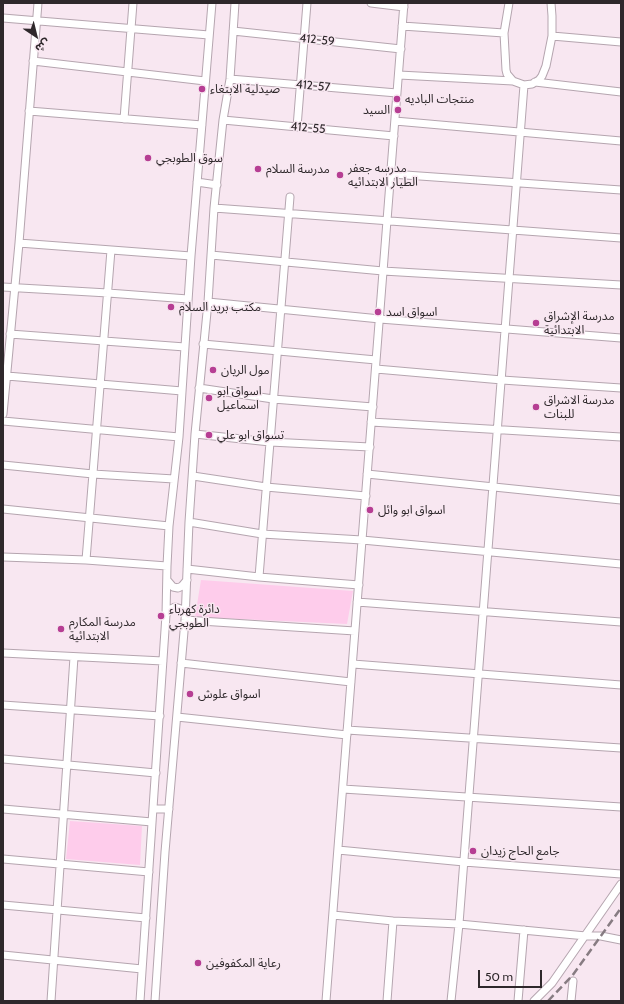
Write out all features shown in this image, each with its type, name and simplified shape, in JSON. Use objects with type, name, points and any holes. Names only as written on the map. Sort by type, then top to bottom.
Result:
[{"type":"street","points":[[3,414],[19,243],[38,3]]},
{"type":"street","points":[[124,119],[133,3]]},
{"type":"street","points":[[140,1001],[160,716],[166,616],[169,526],[179,437],[191,256],[212,3]]},
{"type":"street","points":[[155,1001],[185,617],[189,522],[199,388],[208,302],[214,208],[223,120],[230,79],[235,3]]},
{"type":"street","points":[[297,127],[307,3]]},
{"type":"street","points":[[326,1001],[404,5],[371,3]]},
{"type":"street","points":[[509,3],[504,33],[506,70],[507,74],[513,81]]},
{"type":"street","points":[[535,82],[542,76],[546,66],[552,36],[551,3]]},
{"type":"street","points":[[3,18],[209,35]]},
{"type":"street","points":[[402,26],[504,33]]},
{"type":"street","name":"412-59","points":[[233,31],[401,49]]},
{"type":"street","points":[[552,36],[621,42]]},
{"type":"street","points":[[33,61],[205,81]]},
{"type":"street","points":[[399,75],[513,81],[524,85],[535,82],[621,92]]},
{"type":"street","name":"412-57","points":[[230,79],[397,93]]},
{"type":"street","points":[[451,1001],[459,924],[474,739],[522,132],[524,85]]},
{"type":"street","points":[[29,111],[202,125]]},
{"type":"street","name":"412-55","points":[[223,120],[394,136]]},
{"type":"street","points":[[395,121],[621,141]]},
{"type":"street","points":[[391,174],[621,190]]},
{"type":"street","points":[[197,182],[217,185]]},
{"type":"street","points":[[259,577],[290,197]]},
{"type":"street","points":[[214,208],[621,238]]},
{"type":"street","points":[[19,243],[191,256]]},
{"type":"street","points":[[86,560],[112,250]]},
{"type":"street","points":[[211,255],[383,271],[621,285]]},
{"type":"street","points":[[3,287],[188,299]]},
{"type":"street","points":[[208,302],[380,319],[621,338]]},
{"type":"street","points":[[10,334],[185,347]]},
{"type":"street","points":[[203,344],[376,360]]},
{"type":"street","points":[[376,369],[502,380],[621,388]]},
{"type":"street","points":[[7,376],[182,392]]},
{"type":"street","points":[[199,388],[273,399],[373,407]]},
{"type":"street","points":[[3,420],[179,437]]},
{"type":"street","points":[[371,422],[621,437]]},
{"type":"street","points":[[196,434],[270,442],[370,447]]},
{"type":"street","points":[[3,466],[174,479]]},
{"type":"street","points":[[367,474],[621,500]]},
{"type":"street","points":[[193,476],[266,488],[366,496]]},
{"type":"street","points":[[3,510],[169,526]]},
{"type":"street","points":[[189,522],[262,534],[362,540],[621,564]]},
{"type":"street","points":[[3,557],[86,560],[167,566]]},
{"type":"street","points":[[187,569],[259,577],[359,585]]},
{"type":"street","points":[[167,580],[173,587],[178,588],[182,586],[187,579]]},
{"type":"street","points":[[357,602],[621,622]]},
{"type":"street","points":[[166,616],[169,610],[175,607],[181,609],[185,617]]},
{"type":"street","points":[[185,617],[355,631]]},
{"type":"street","points":[[3,653],[163,661]]},
{"type":"street","points":[[51,1001],[74,657]]},
{"type":"street","points":[[181,663],[351,682]]},
{"type":"street","points":[[353,664],[621,685]]},
{"type":"street","points":[[3,705],[160,716]]},
{"type":"street","points":[[177,717],[347,733],[621,748]]},
{"type":"street","points":[[3,759],[156,772]]},
{"type":"street","points":[[343,789],[621,807]]},
{"type":"street","points":[[3,809],[152,822]]},
{"type":"street","points":[[153,809],[169,809]]},
{"type":"street","points":[[338,850],[464,862],[621,874]]},
{"type":"street","points":[[3,859],[149,872]]},
{"type":"street","points":[[534,1001],[552,983],[621,884]]},
{"type":"street","points":[[3,905],[146,918]]},
{"type":"street","points":[[333,915],[393,921],[459,924],[586,936],[601,936],[621,940]]},
{"type":"street","points":[[387,1001],[393,921]]},
{"type":"street","points":[[518,1001],[524,930]]},
{"type":"street","points":[[3,955],[142,969]]},
{"type":"street","points":[[571,1001],[573,981]]},
{"type":"shaded area","points":[[201,580],[353,591],[347,624],[195,617]]},
{"type":"shaded area","points":[[70,821],[142,826],[140,865],[66,859]]},
{"type":"railway","points":[[548,1001],[572,976],[621,908]]},
{"type":"place","name":"صيدلية الابتغاء","points":[[202,89]]},
{"type":"place","name":"منتجات الباديه","points":[[397,99]]},
{"type":"place","name":"السيد","points":[[398,110]]},
{"type":"place","name":"سوق الطوبجي","points":[[148,158]]},
{"type":"place","name":"مدرسة السلام","points":[[258,169]]},
{"type":"place","name":"مدرسه جعفر الطيار الابتدائيه","points":[[340,175]]},
{"type":"place","name":"مكتب بريد السلام","points":[[171,307]]},
{"type":"place","name":"اسواق اسد","points":[[378,312]]},
{"type":"place","name":"مدرسة الإشراق الابتدائية","points":[[536,323]]},
{"type":"place","name":"مول الريان","points":[[213,370]]},
{"type":"place","name":"اسواق ابو اسماعيل","points":[[209,398]]},
{"type":"place","name":"مدرسة الاشراق للبنات","points":[[536,407]]},
{"type":"place","name":"تسواق ابو علي","points":[[209,435]]},
{"type":"place","name":"اسواق ابو وائل","points":[[370,510]]},
{"type":"place","name":"دائرة كهرباء الطوبجي","points":[[161,616]]},
{"type":"place","name":"مدرسة المكارم الابتدائية","points":[[61,629]]},
{"type":"place","name":"اسواق علوش","points":[[190,694]]},
{"type":"place","name":"جامع الحاج زيدان","points":[[473,851]]},
{"type":"place","name":"رعاية المكفوفين","points":[[198,963]]}]
